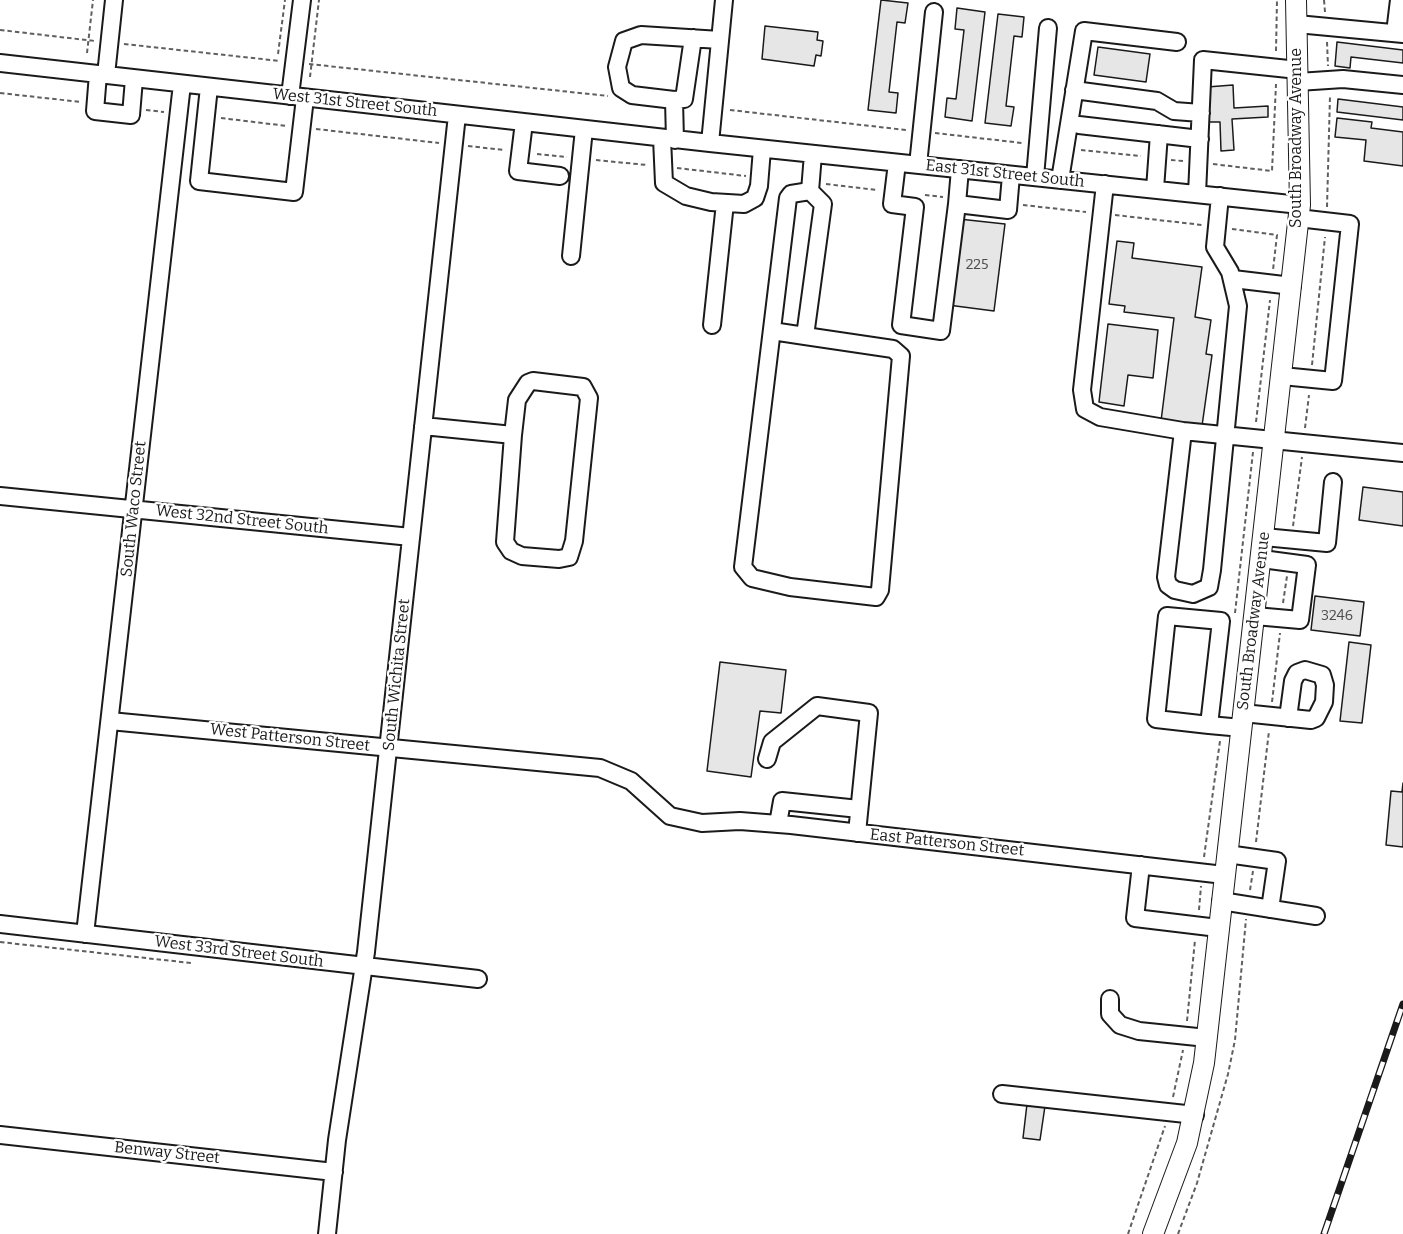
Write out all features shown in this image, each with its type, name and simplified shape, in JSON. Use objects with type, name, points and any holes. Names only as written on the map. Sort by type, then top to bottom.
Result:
[{"type":"main road","name":"South Broadway Avenue","points":[[1153,1234],[1195,1115],[1207,1038],[1299,211],[1296,0]]},
{"type":"street","points":[[114,0],[95,111],[131,115],[134,79]]},
{"type":"street","points":[[209,87],[199,182],[294,192],[301,128],[298,97],[302,0]]},
{"type":"street","points":[[710,143],[724,0]]},
{"type":"street","points":[[1297,24],[1399,33],[1399,0]]},
{"type":"street","points":[[918,165],[933,12]]},
{"type":"street","points":[[1035,177],[1048,28]]},
{"type":"street","points":[[1060,180],[1084,31],[1177,42]]},
{"type":"street","points":[[693,38],[684,99],[632,96],[621,88],[617,67],[624,41],[641,35],[693,38],[720,40]]},
{"type":"street","points":[[1197,194],[1203,60],[1276,67],[1298,76],[1403,85]]},
{"type":"street","name":"West 31st Street South","points":[[0,63],[710,143]]},
{"type":"street","name":"South Waco Street","points":[[85,934],[182,84]]},
{"type":"street","points":[[1074,90],[1157,100],[1174,111],[1201,113]]},
{"type":"street","points":[[674,99],[664,167],[664,183],[686,196],[744,204],[755,198],[762,149]]},
{"type":"street","name":"South Wichita Street","points":[[327,1234],[364,966],[390,748],[457,115]]},
{"type":"street","points":[[524,122],[518,171],[560,176]]},
{"type":"street","points":[[1079,125],[1200,139]]},
{"type":"street","points":[[571,256],[584,129]]},
{"type":"street","points":[[177,133],[204,136]]},
{"type":"street","points":[[1155,189],[1159,134]]},
{"type":"street","name":"East 31st Street South","points":[[710,143],[1220,196],[1299,211],[1350,224],[1332,381],[1282,376]]},
{"type":"street","points":[[805,336],[823,204],[811,187],[813,154]]},
{"type":"street","points":[[897,163],[892,204],[915,207],[902,325],[941,331],[960,169]]},
{"type":"street","points":[[172,175],[200,177]]},
{"type":"street","points":[[957,202],[1008,210],[1011,175]]},
{"type":"street","points":[[1105,184],[1082,401],[1085,408],[1100,417],[1183,431],[1403,453]]},
{"type":"street","points":[[771,331],[892,349],[902,356],[880,590],[876,597],[790,587],[752,578],[742,567],[771,331],[788,198],[791,194],[811,187]]},
{"type":"street","points":[[1183,431],[1166,577],[1168,585],[1174,591],[1202,592],[1209,587],[1238,306],[1233,279],[1215,247],[1220,196]]},
{"type":"street","points":[[712,325],[725,203]]},
{"type":"street","points":[[1233,279],[1292,286]]},
{"type":"street","points":[[528,383],[575,385],[587,392],[589,398],[574,541],[569,557],[522,556],[511,551],[505,542],[513,435],[517,400],[528,383]]},
{"type":"street","points":[[423,426],[513,435]]},
{"type":"street","points":[[1264,537],[1327,543],[1333,482]]},
{"type":"street","name":"West 32nd Street South","points":[[0,496],[411,537]]},
{"type":"street","points":[[1255,616],[1300,620],[1302,609],[1307,565],[1262,559]]},
{"type":"street","points":[[1209,725],[1221,621],[1167,616],[1156,718],[1209,725],[1242,720],[1288,718]]},
{"type":"street","points":[[767,759],[772,742],[817,705],[869,713],[857,833]]},
{"type":"street","name":"West Patterson Street","points":[[110,721],[600,768],[631,781],[670,816]]},
{"type":"street","points":[[778,824],[782,801],[859,809]]},
{"type":"street","name":"East Patterson Street","points":[[670,816],[702,823],[740,821],[778,824],[1224,875]]},
{"type":"street","points":[[1227,854],[1277,861],[1270,909]]},
{"type":"street","points":[[1141,866],[1135,918],[1218,928]]},
{"type":"street","points":[[1221,901],[1316,916]]},
{"type":"street","name":"West 33rd Street South","points":[[0,924],[478,979]]},
{"type":"street","points":[[1110,999],[1110,1014],[1120,1025],[1138,1031],[1207,1038]]},
{"type":"street","points":[[1002,1094],[1195,1115]]},
{"type":"street","name":"Benway Street","points":[[0,1135],[334,1172]]},
{"type":"path","points":[[87,53],[93,0]]},
{"type":"path","points":[[277,68],[285,0]]},
{"type":"path","points":[[310,77],[319,0]]},
{"type":"path","points":[[1272,171],[1277,0]]},
{"type":"path","points":[[0,93],[95,104]]},
{"type":"path","points":[[131,108],[179,114]]},
{"type":"path","points":[[206,117],[759,177]]},
{"type":"path","points":[[811,187],[893,192],[957,202]]},
{"type":"path","points":[[1008,204],[1277,235]]},
{"type":"path","points":[[0,942],[199,964]]},
{"type":"building","points":[[881,0],[908,3],[905,23],[897,22],[889,92],[898,93],[896,113],[868,110]]},
{"type":"building","points":[[957,8],[985,12],[972,121],[945,117],[947,98],[956,99],[964,30],[955,29]]},
{"type":"building","points":[[998,14],[1024,17],[1022,37],[1014,36],[1006,106],[1014,107],[1011,126],[985,123]]},
{"type":"building","points":[[765,26],[818,32],[817,40],[823,41],[821,56],[816,55],[814,66],[762,59]]},
{"type":"building","points":[[1337,42],[1403,50],[1403,63],[1351,57],[1350,68],[1335,66]]},
{"type":"building","points":[[1098,47],[1150,54],[1146,82],[1094,75]]},
{"type":"building","points":[[1233,85],[1234,108],[1268,106],[1268,117],[1232,119],[1234,150],[1221,151],[1220,122],[1209,122],[1207,87]]},
{"type":"building","points":[[1338,99],[1403,107],[1403,120],[1337,112]]},
{"type":"building","points":[[1337,118],[1372,122],[1371,128],[1403,132],[1403,166],[1364,161],[1366,140],[1335,137]]},
{"type":"building","points":[[959,219],[1005,224],[994,311],[948,305]]},
{"type":"building","points":[[1117,241],[1134,243],[1132,258],[1202,267],[1195,317],[1211,320],[1206,354],[1212,355],[1202,426],[1161,421],[1174,318],[1124,312],[1125,306],[1109,304]]},
{"type":"building","points":[[1108,324],[1158,330],[1153,378],[1128,375],[1124,406],[1099,402]]},
{"type":"building","points":[[1363,487],[1403,492],[1403,526],[1359,520]]},
{"type":"building","points":[[1315,596],[1364,602],[1360,636],[1311,630]]},
{"type":"building","points":[[1349,642],[1371,645],[1362,723],[1340,721]]},
{"type":"building","points":[[720,662],[786,670],[781,713],[760,711],[751,777],[707,771]]},
{"type":"building","points":[[1403,783],[1403,847],[1386,845],[1391,791],[1402,792]]},
{"type":"building","points":[[1027,1104],[1045,1106],[1040,1140],[1023,1138]]},
{"type":"railway","points":[[1324,1234],[1403,1004]]}]
